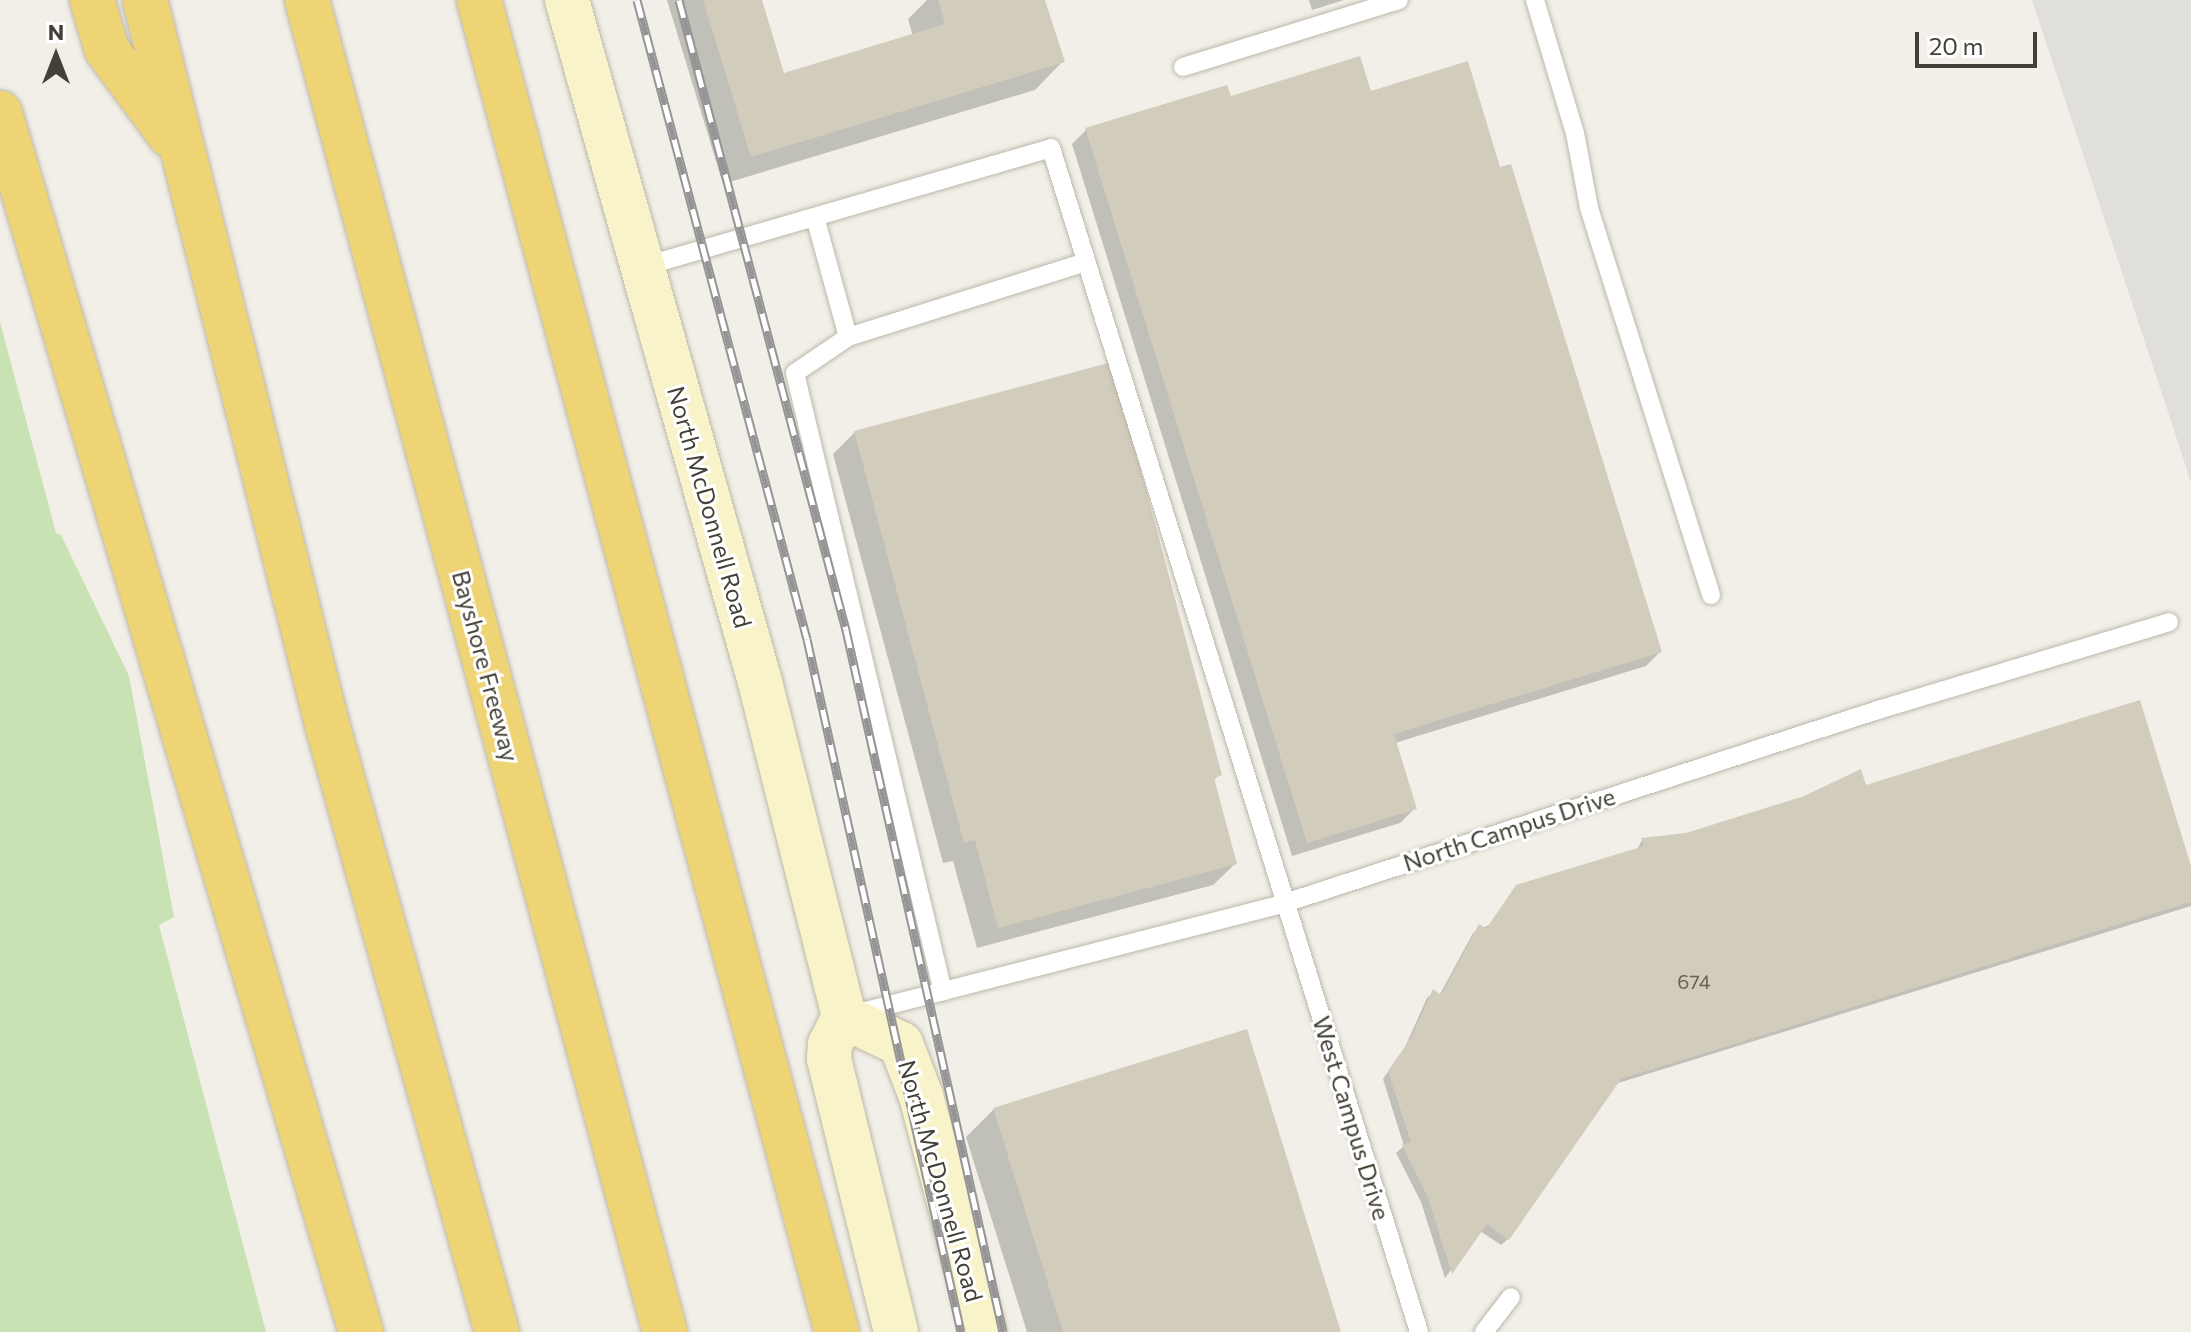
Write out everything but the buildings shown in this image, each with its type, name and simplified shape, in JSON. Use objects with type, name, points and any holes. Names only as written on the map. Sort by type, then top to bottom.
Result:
[{"type":"highway","points":[[92,0],[107,50],[182,152]]},
{"type":"highway","points":[[145,0],[327,724],[497,1332]]},
{"type":"highway","name":"Bayshore Freeway","points":[[307,0],[665,1332]]},
{"type":"highway","points":[[334,0],[355,179]]},
{"type":"highway","points":[[479,0],[837,1332]]},
{"type":"highway","points":[[0,113],[361,1332]]},
{"type":"street","name":"North McDonnell Road","points":[[567,0],[760,682],[844,1017],[901,1044],[921,1096],[984,1332]]},
{"type":"street","points":[[844,1017],[830,1044],[829,1059],[896,1332]]},
{"type":"lane","points":[[1183,67],[1399,0]]},
{"type":"lane","points":[[1535,0],[1575,133],[1589,208],[1711,595]]},
{"type":"lane","name":"West Campus Drive","points":[[815,217],[1051,148],[1419,1332]]},
{"type":"lane","points":[[642,267],[815,217],[848,337]]},
{"type":"lane","points":[[943,992],[795,373],[848,337],[1086,262]]},
{"type":"lane","name":"North Campus Drive","points":[[844,1017],[1285,903],[1878,710],[2169,622]]},
{"type":"lane","points":[[1484,1332],[1511,1297]]},
{"type":"green space","points":[[0,322],[56,533],[61,535],[129,676],[174,917],[159,925],[266,1332],[0,1332]]},
{"type":"shaded area","points":[[2032,0],[2191,0],[2191,483],[2172,424]]},
{"type":"railway","points":[[637,0],[807,639],[961,1332]]},
{"type":"railway","points":[[679,0],[846,630],[1003,1332]]}]
